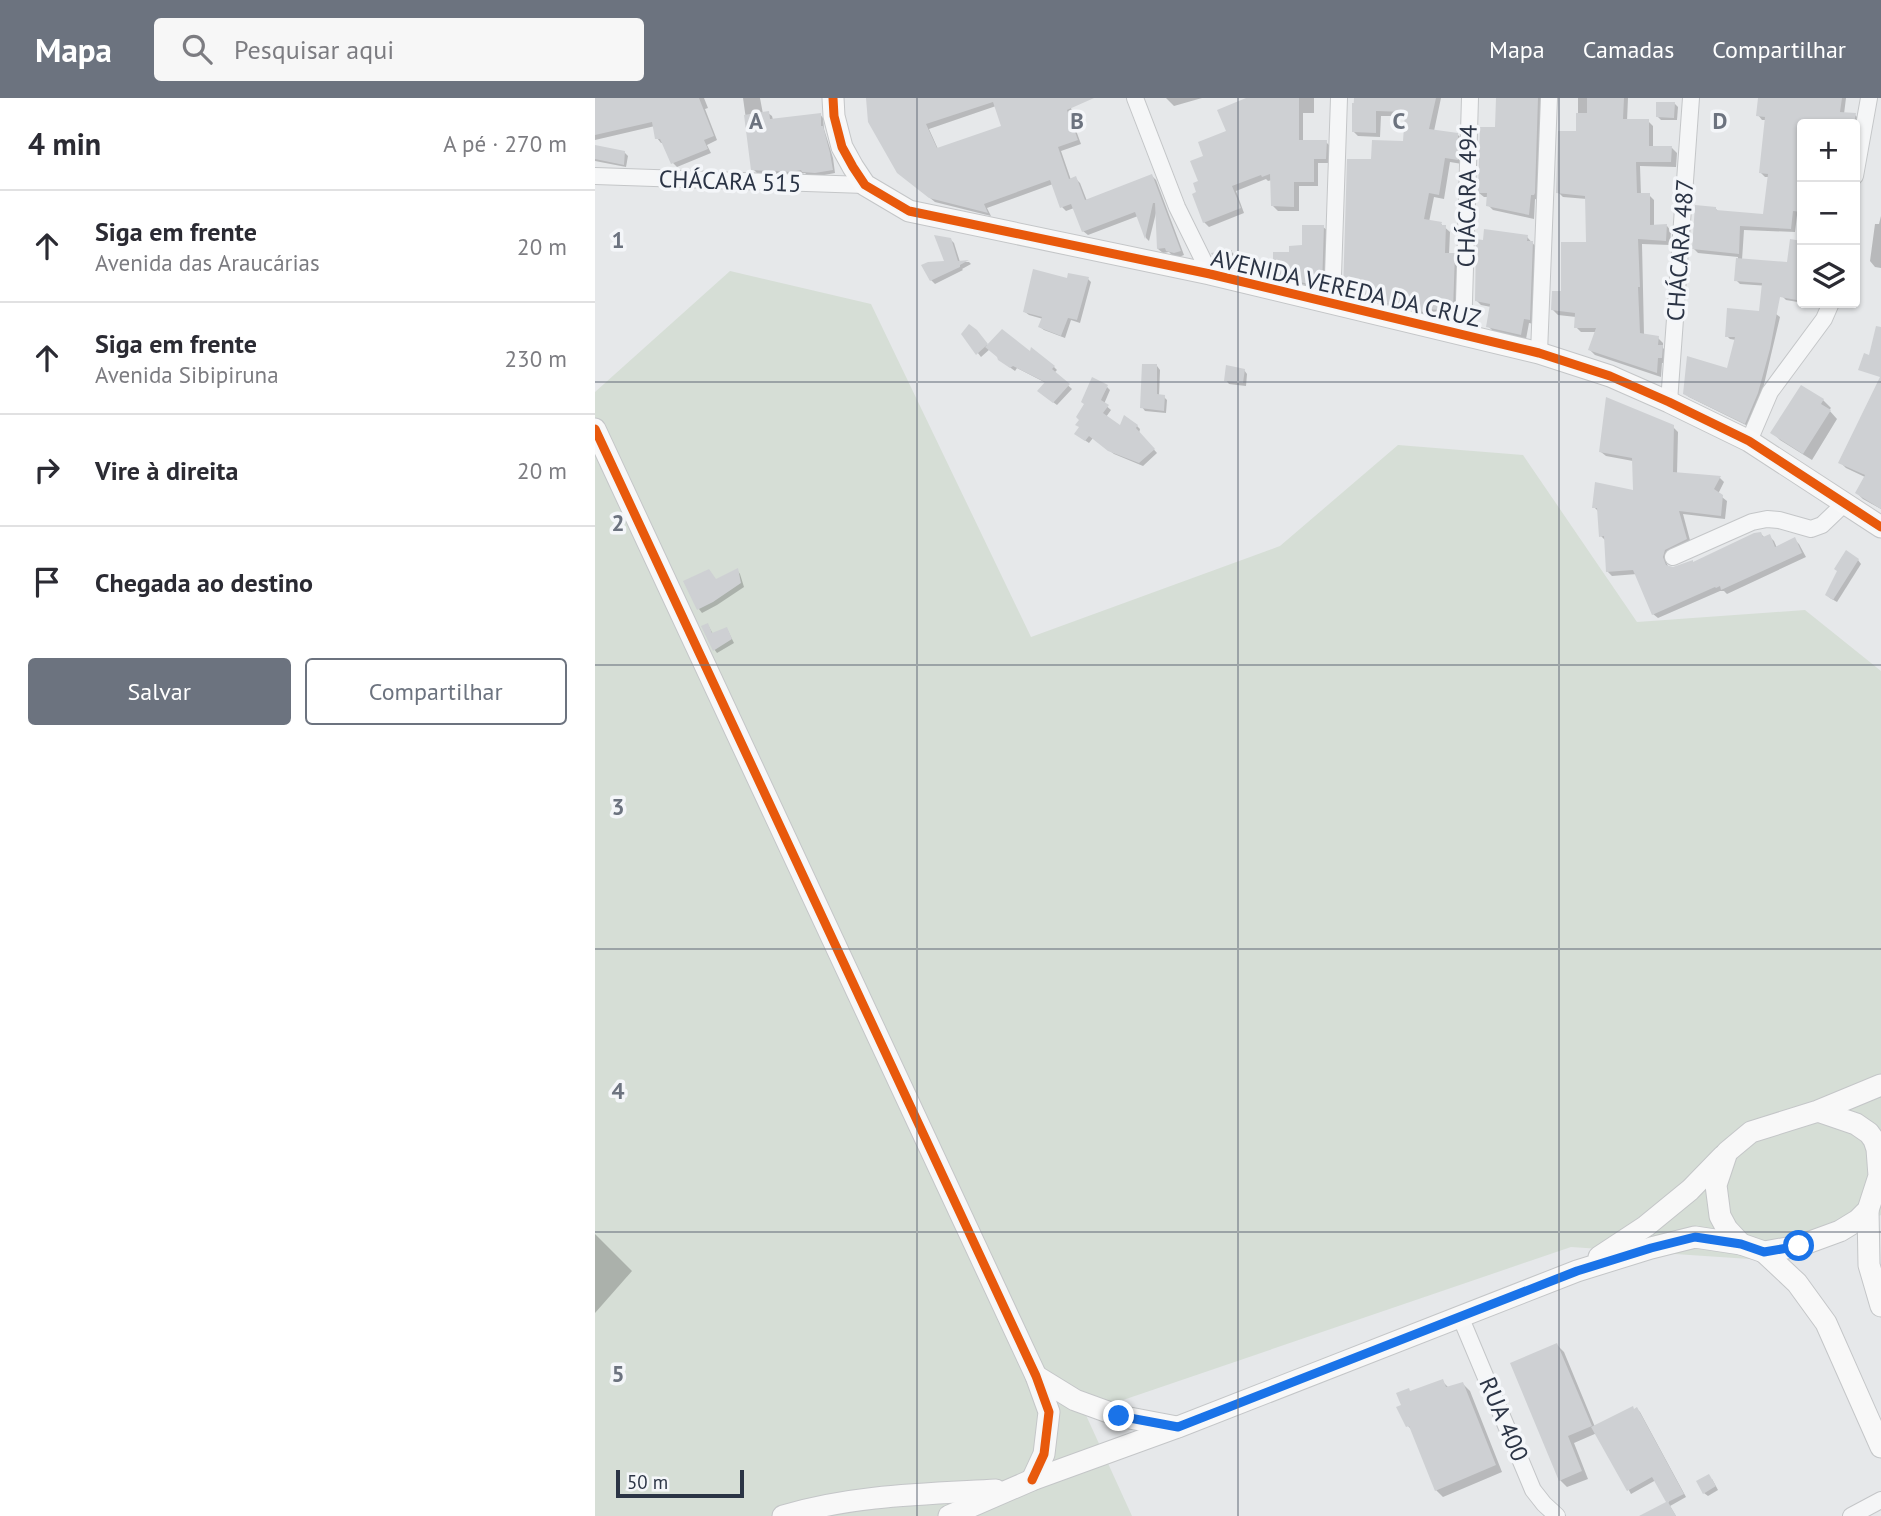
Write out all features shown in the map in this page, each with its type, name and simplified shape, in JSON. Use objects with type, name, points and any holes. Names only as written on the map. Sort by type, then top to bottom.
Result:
[{"type":"street","name":"AVENIDA VEREDA DA CRUZ","points":[[834,98],[834,116],[842,147],[865,185],[909,211],[1210,274],[1539,353],[1610,376],[1749,440],[1881,527]]},
{"type":"street","points":[[1135,98],[1177,207],[1210,274]]},
{"type":"street","points":[[1332,305],[1339,98]]},
{"type":"street","name":"CHÁCARA 494","points":[[1463,335],[1470,98]]},
{"type":"street","points":[[1539,353],[1549,98]]},
{"type":"street","name":"CHÁCARA 487","points":[[1669,402],[1691,98]]},
{"type":"street","points":[[1860,148],[1869,98]]},
{"type":"street","name":"CHÁCARA 515","points":[[595,176],[865,185]]},
{"type":"street","points":[[1749,440],[1770,392],[1824,319],[1829,308]]},
{"type":"street","points":[[595,429],[1036,1376],[1049,1412],[1044,1454],[1032,1480]]},
{"type":"street","points":[[1673,557],[1767,519],[1811,530],[1822,525],[1845,503]]},
{"type":"street","points":[[1577,1271],[1646,1226],[1690,1190],[1751,1132],[1818,1111],[1881,1085]]},
{"type":"street","points":[[1818,1111],[1856,1124],[1869,1133],[1877,1149],[1880,1175],[1868,1210],[1869,1265],[1881,1306]]},
{"type":"street","points":[[1727,1152],[1716,1185],[1720,1216],[1727,1229],[1741,1244]]},
{"type":"street","points":[[1764,1252],[1799,1246],[1840,1231],[1868,1210]]},
{"type":"street","points":[[949,1516],[1032,1480],[1178,1427],[1577,1271],[1695,1237],[1741,1244],[1764,1252],[1797,1283],[1826,1324],[1881,1447]]},
{"type":"street","name":"RUA 400","points":[[1460,1316],[1533,1490],[1543,1504],[1557,1516]]},
{"type":"street","points":[[1036,1376],[1075,1401],[1119,1416],[1178,1427]]},
{"type":"street","points":[[783,1516],[877,1497],[1012,1489]]},
{"type":"street","points":[[1851,1516],[1881,1500]]},
{"type":"shaded area","points":[[730,271],[871,304],[1031,637],[1280,546],[1398,445],[1523,455],[1637,622],[1805,610],[1881,671],[1881,1215],[1779,1261],[1571,1247],[1085,1413],[1132,1516],[595,1516],[595,392]]},
{"type":"building","points":[[595,98],[699,98],[714,136],[704,140],[708,149],[671,164],[660,139],[655,139],[652,122],[595,135]]},
{"type":"building","points":[[866,98],[1094,98],[1067,110],[1078,140],[1058,147],[1069,179],[1076,176],[1085,200],[1152,174],[1181,251],[1174,253],[1166,251],[1165,248],[1157,249],[1155,203],[1145,239],[1135,212],[1082,232],[1071,204],[1060,208],[1050,180],[984,204],[988,213],[929,198],[897,173],[868,122]],"holes":[[[993,102],[1001,126],[937,148],[926,124]]]},
{"type":"building","points":[[1246,98],[1299,98],[1299,140],[1327,140],[1326,159],[1314,159],[1314,182],[1294,182],[1294,207],[1271,206],[1270,174],[1261,175],[1232,186],[1241,208],[1203,223],[1192,194],[1196,192],[1193,183],[1198,181],[1190,161],[1203,156],[1198,142],[1226,131],[1217,110]]},
{"type":"building","points":[[1354,98],[1436,98],[1429,129],[1458,133],[1458,160],[1445,158],[1439,195],[1429,193],[1424,219],[1446,225],[1445,253],[1455,253],[1453,311],[1427,309],[1427,313],[1343,292],[1347,159],[1371,159],[1372,140],[1403,141],[1405,112],[1376,111],[1376,133],[1352,132]]},
{"type":"building","points":[[1496,98],[1538,98],[1535,193],[1531,195],[1529,215],[1486,206],[1487,193],[1478,193],[1480,127],[1495,127]]},
{"type":"building","points":[[1587,98],[1624,98],[1623,119],[1649,119],[1649,146],[1672,146],[1671,162],[1636,162],[1637,193],[1650,193],[1650,225],[1667,224],[1666,241],[1638,239],[1640,333],[1659,336],[1658,345],[1663,345],[1662,358],[1658,358],[1657,373],[1588,350],[1596,328],[1574,328],[1575,313],[1551,310],[1552,291],[1561,291],[1561,242],[1586,242],[1585,196],[1556,193],[1558,131],[1576,131],[1576,113],[1587,113]]},
{"type":"building","points":[[1758,98],[1842,98],[1840,112],[1856,113],[1855,119],[1797,119],[1797,211],[1793,211],[1791,229],[1740,226],[1739,254],[1692,249],[1695,205],[1716,207],[1716,210],[1763,214],[1768,174],[1759,173],[1765,117],[1756,116]]},
{"type":"building","points":[[1656,102],[1675,102],[1674,118],[1656,117]]},
{"type":"building","points":[[769,111],[770,119],[821,113],[821,126],[833,170],[815,173],[801,170],[751,170],[744,115]]},
{"type":"building","points":[[595,145],[625,151],[624,165],[595,159]]},
{"type":"building","points":[[1302,225],[1324,225],[1322,287],[1273,276],[1273,252],[1289,252],[1289,246],[1302,245]]},
{"type":"building","points":[[1484,229],[1528,235],[1527,241],[1533,241],[1530,320],[1524,319],[1521,335],[1486,327],[1490,304],[1475,301],[1476,239],[1483,240]]},
{"type":"building","points":[[934,235],[951,238],[958,261],[969,260],[930,281],[921,265],[944,261]]},
{"type":"building","points":[[1790,239],[1797,240],[1797,300],[1780,297],[1758,393],[1745,424],[1683,394],[1687,356],[1727,368],[1735,337],[1725,337],[1727,308],[1759,311],[1762,283],[1734,281],[1736,258],[1787,262]]},
{"type":"building","points":[[1232,250],[1231,266],[1216,262],[1211,253]]},
{"type":"building","points":[[1033,269],[1067,278],[1068,273],[1089,277],[1077,320],[1068,318],[1061,336],[1038,327],[1042,317],[1023,312]]},
{"type":"building","points":[[969,324],[988,344],[976,355],[961,334]]},
{"type":"building","points":[[1876,326],[1881,327],[1881,509],[1855,493],[1865,475],[1838,463],[1880,377],[1858,370],[1864,353],[1869,355]]},
{"type":"building","points":[[1002,329],[1055,366],[1052,369],[1070,384],[1053,403],[1037,391],[1045,382],[1013,366],[1010,368],[985,347]]},
{"type":"building","points":[[1142,364],[1157,364],[1157,394],[1165,395],[1164,411],[1140,408]]},
{"type":"building","points":[[1226,365],[1245,369],[1243,383],[1224,381]]},
{"type":"building","points":[[1092,377],[1108,385],[1101,400],[1109,405],[1103,413],[1120,425],[1124,415],[1138,425],[1136,428],[1155,449],[1139,463],[1108,451],[1089,436],[1085,441],[1074,434],[1079,427],[1075,425],[1079,420],[1076,417],[1084,404],[1081,402]]},
{"type":"building","points":[[1801,385],[1824,399],[1821,404],[1831,410],[1803,454],[1770,433]]},
{"type":"building","points":[[1606,397],[1674,425],[1673,472],[1721,476],[1714,489],[1723,495],[1721,516],[1679,511],[1687,539],[1665,550],[1663,557],[1666,565],[1673,567],[1693,562],[1761,532],[1763,537],[1770,534],[1775,547],[1795,537],[1802,553],[1721,590],[1720,586],[1715,587],[1652,615],[1633,570],[1606,572],[1604,536],[1599,537],[1597,508],[1592,508],[1595,482],[1633,490],[1632,458],[1599,452]]},
{"type":"building","points":[[1846,550],[1859,559],[1833,600],[1825,595],[1837,571],[1834,569]]},
{"type":"building","points":[[738,568],[741,583],[697,610],[683,581],[709,569],[716,579]]},
{"type":"building","points":[[708,623],[712,633],[727,627],[732,639],[713,651],[701,626]]},
{"type":"building","points":[[1557,1343],[1592,1426],[1568,1436],[1582,1471],[1559,1481],[1510,1363]]},
{"type":"building","points":[[1443,1379],[1446,1387],[1463,1382],[1496,1465],[1435,1491],[1409,1426],[1406,1427],[1396,1407],[1401,1405],[1396,1393]]},
{"type":"building","points":[[1633,1406],[1634,1409],[1637,1407],[1684,1494],[1668,1502],[1676,1516],[1639,1516],[1666,1502],[1652,1477],[1627,1491],[1591,1427]]},
{"type":"building","points":[[1709,1474],[1716,1486],[1703,1494],[1696,1481]]},
{"type":"cycle path","points":[[833,98],[834,116],[842,147],[865,185],[909,211],[1210,274],[1539,353],[1610,376],[1749,441],[1881,527]]},
{"type":"cycle path","points":[[595,429],[1036,1376],[1049,1412],[1044,1454],[1032,1480]]},
{"type":"route","points":[[1119,1416],[1178,1427],[1577,1271],[1695,1237],[1741,1244],[1764,1252],[1799,1246]]}]
